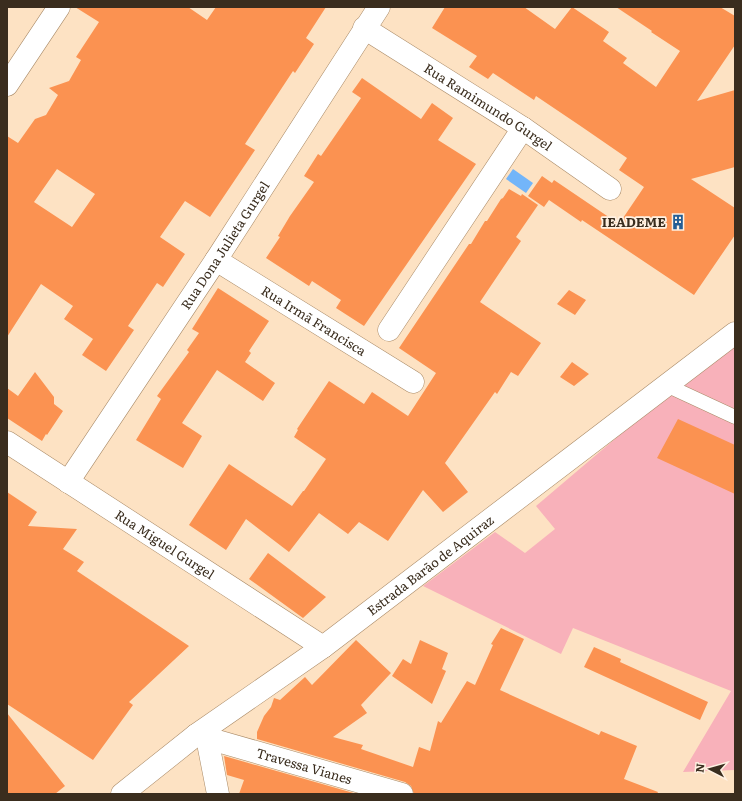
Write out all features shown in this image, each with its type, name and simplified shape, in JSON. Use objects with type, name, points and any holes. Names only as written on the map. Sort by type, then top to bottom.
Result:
[{"type":"street","points":[[7,85],[59,7]]},
{"type":"street","name":"Rua Dona Julieta Gurgel","points":[[68,482],[216,260],[364,28],[379,7]]},
{"type":"street","name":"Rua Ramimundo Gurgel","points":[[364,28],[523,128],[610,189]]},
{"type":"street","points":[[389,330],[523,128]]},
{"type":"street","name":"Rua Irmã Francisca","points":[[216,260],[413,382]]},
{"type":"street","name":"Estrada Barão de Aquiraz","points":[[122,794],[323,647],[735,333]]},
{"type":"street","name":"Rua Miguel Gurgel","points":[[7,442],[323,647]]},
{"type":"street","points":[[201,737],[218,794]]},
{"type":"street","name":"Travessa Vianes","points":[[201,737],[402,794]]},
{"type":"lane","points":[[666,385],[735,416]]},
{"type":"shaded area","points":[[735,337],[735,770],[683,772],[731,691],[573,628],[561,654],[423,586],[495,532],[525,553],[555,529],[536,506]]},
{"type":"water","points":[[513,169],[533,183],[526,193],[506,179]]},
{"type":"building","points":[[75,7],[188,7],[207,20],[216,7],[326,7],[306,38],[314,44],[295,73],[293,71],[245,144],[255,150],[210,217],[185,201],[160,237],[185,254],[163,287],[157,283],[128,326],[134,330],[106,371],[82,355],[93,339],[64,319],[73,306],[41,284],[7,337],[7,136],[18,143],[35,119],[46,115],[58,95],[49,88],[69,81],[81,60],[76,57],[99,22]],"holes":[[[57,169],[95,194],[72,227],[34,202]]]},
{"type":"building","points":[[445,7],[524,7],[555,29],[572,7],[609,32],[603,41],[627,58],[623,63],[656,87],[680,51],[616,7],[720,7],[735,16],[735,45],[697,101],[735,90],[735,167],[691,179],[735,208],[735,235],[694,295],[582,220],[581,222],[549,200],[544,207],[528,196],[542,176],[552,183],[554,180],[619,224],[644,187],[619,170],[627,158],[582,127],[536,96],[534,100],[493,73],[488,79],[469,67],[477,56],[432,28]]},
{"type":"building","points":[[362,78],[421,119],[432,103],[453,118],[438,140],[476,164],[364,326],[336,308],[341,300],[312,281],[309,286],[266,258],[280,237],[278,236],[290,216],[314,182],[304,176],[318,154],[321,156],[361,98],[352,92]]},
{"type":"building","points":[[509,189],[521,196],[522,194],[538,205],[516,237],[521,241],[480,302],[541,343],[518,376],[511,372],[497,394],[495,392],[445,463],[468,492],[443,512],[423,490],[388,541],[359,522],[348,534],[319,513],[289,552],[246,519],[226,550],[189,525],[229,464],[292,506],[326,459],[294,437],[298,430],[297,429],[329,381],[364,404],[372,392],[408,416],[436,373],[399,348],[469,244],[471,244],[485,221],[487,221]]},
{"type":"building","points":[[218,288],[269,321],[249,351],[251,353],[245,362],[275,383],[263,401],[217,370],[182,423],[202,436],[183,468],[136,440],[161,399],[157,396],[189,352],[187,350],[199,333],[192,329]]},
{"type":"building","points":[[569,290],[586,300],[575,315],[557,304]]},
{"type":"building","points":[[572,362],[589,374],[574,386],[560,377]]},
{"type":"building","points":[[35,372],[54,397],[54,404],[63,411],[42,441],[7,418],[7,388],[18,396]]},
{"type":"building","points":[[678,419],[735,445],[735,494],[657,458]]},
{"type":"building","points":[[7,492],[37,512],[28,526],[77,529],[63,549],[84,562],[77,571],[189,646],[129,702],[133,705],[93,760],[7,704]]},
{"type":"building","points":[[268,553],[326,597],[303,618],[249,579]]},
{"type":"building","points":[[501,628],[524,639],[500,690],[599,735],[601,731],[637,746],[624,779],[658,792],[657,794],[414,794],[411,786],[405,782],[257,739],[257,732],[264,716],[271,707],[274,698],[280,700],[305,677],[312,685],[356,640],[391,673],[361,705],[367,713],[333,737],[363,745],[361,749],[413,767],[419,747],[430,751],[438,721],[441,723],[467,681],[475,685],[493,645],[491,644]]},
{"type":"building","points":[[420,640],[448,653],[442,669],[446,671],[432,704],[392,676],[403,659],[411,664]]},
{"type":"building","points":[[594,647],[621,659],[620,662],[708,702],[700,720],[584,667]]},
{"type":"building","points":[[7,713],[65,786],[55,794],[7,794]]},
{"type":"building","points":[[224,756],[357,794],[239,794],[244,780],[227,775]]},
{"type":"place","name":"IEADEME","points":[[678,222]]}]
